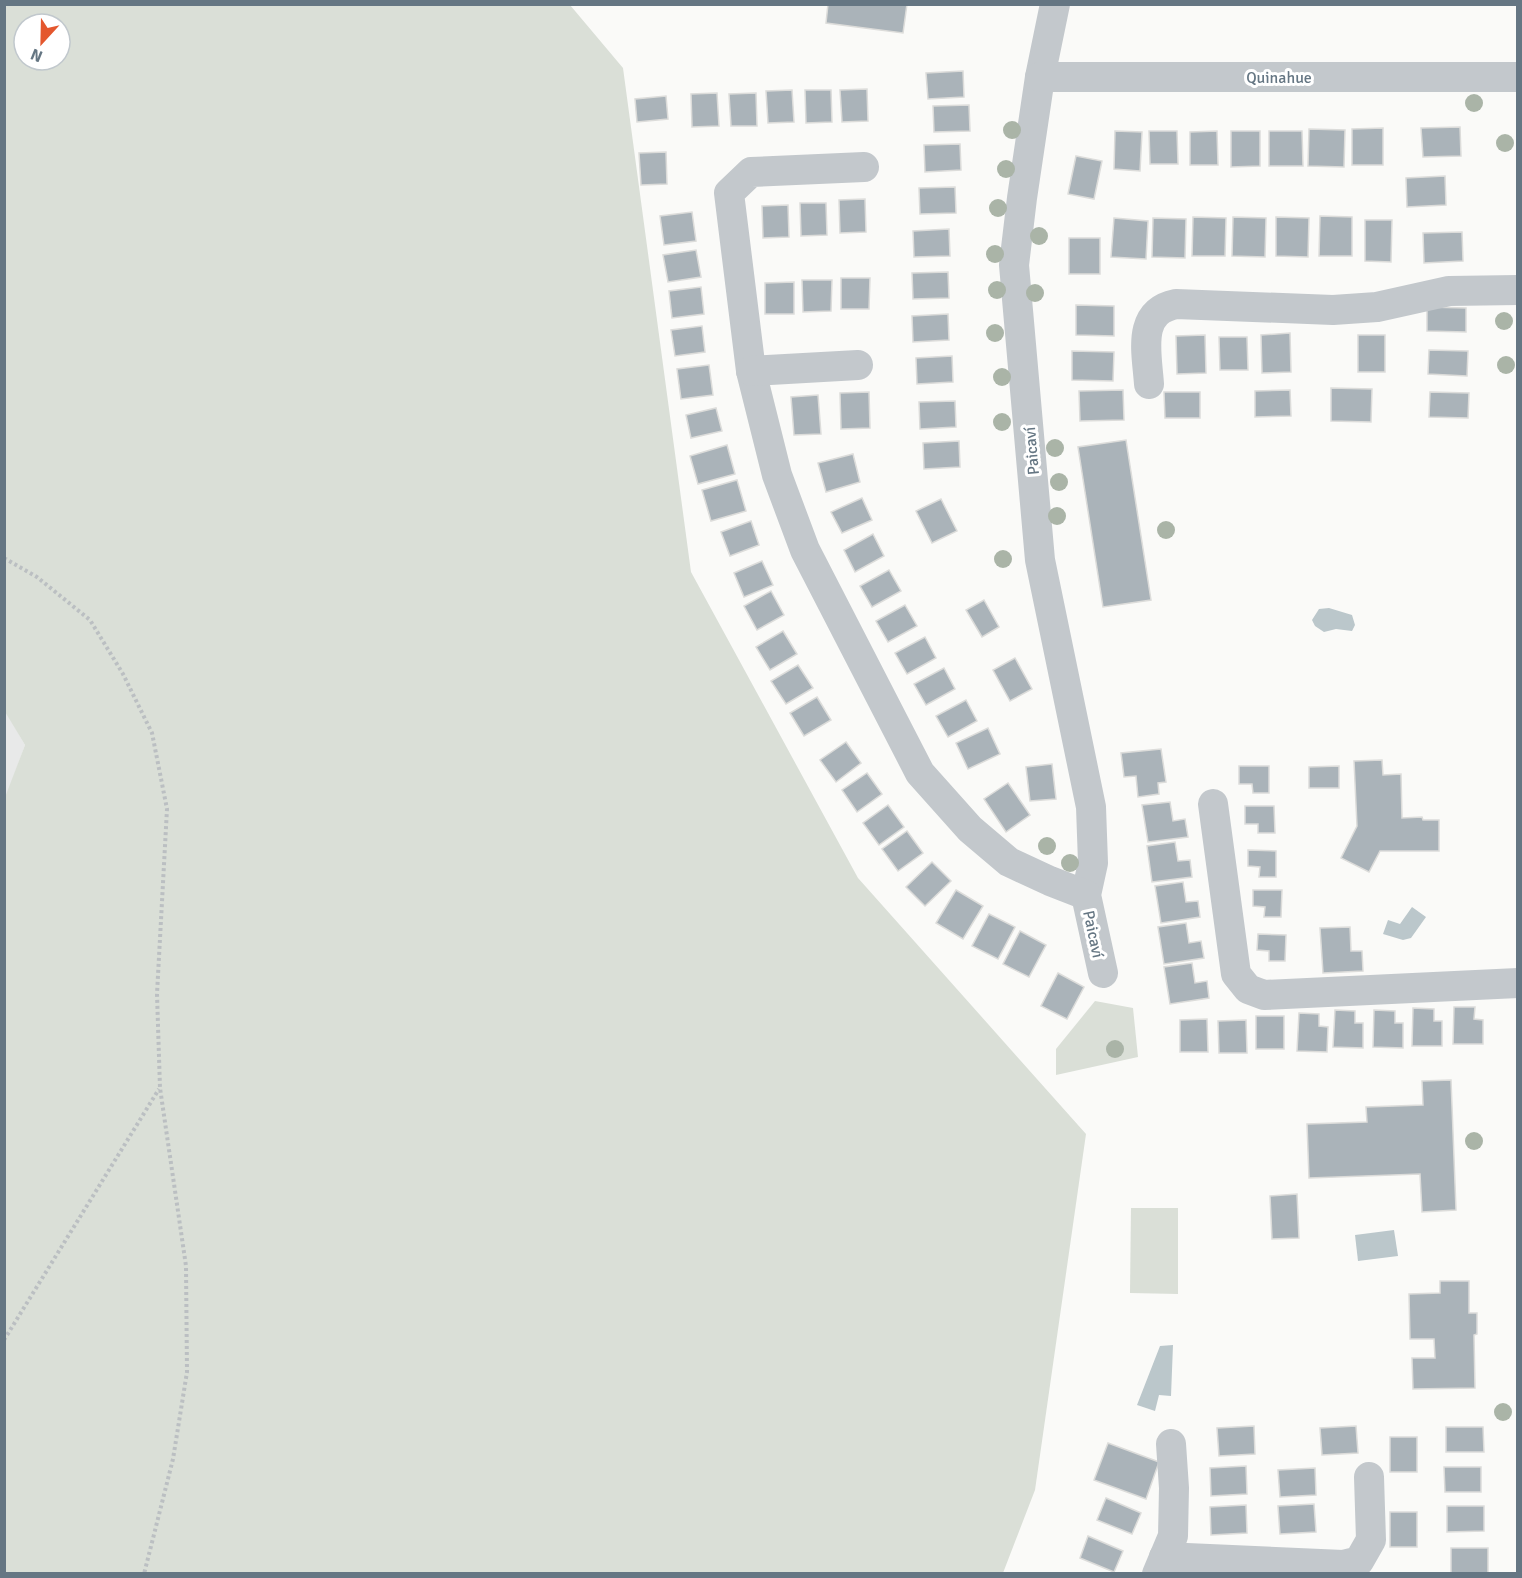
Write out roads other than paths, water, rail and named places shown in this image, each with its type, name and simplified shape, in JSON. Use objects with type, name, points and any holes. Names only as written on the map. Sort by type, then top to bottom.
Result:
[{"type":"street","name":"Paicaví","points":[[1055,4],[1041,77],[1014,265],[1040,560],[1091,807],[1093,863],[1086,895],[1103,973]]},
{"type":"street","name":"Quinahue","points":[[1041,77],[1518,77]]},
{"type":"street","name":"Paicaví","points":[[864,167],[751,172],[729,193],[751,371],[777,475],[805,550],[920,773],[970,829],[1009,862],[1086,895]]},
{"type":"street","points":[[1149,384],[1148,326],[1155,314],[1169,305],[1334,310],[1377,307],[1449,291],[1518,290]]},
{"type":"street","points":[[751,371],[858,364]]},
{"type":"street","points":[[1213,804],[1236,974],[1248,989],[1264,995],[1518,984]]},
{"type":"street","points":[[1172,1444],[1173,1536],[1160,1565],[1343,1565],[1359,1561],[1371,1540],[1370,1477]]}]
